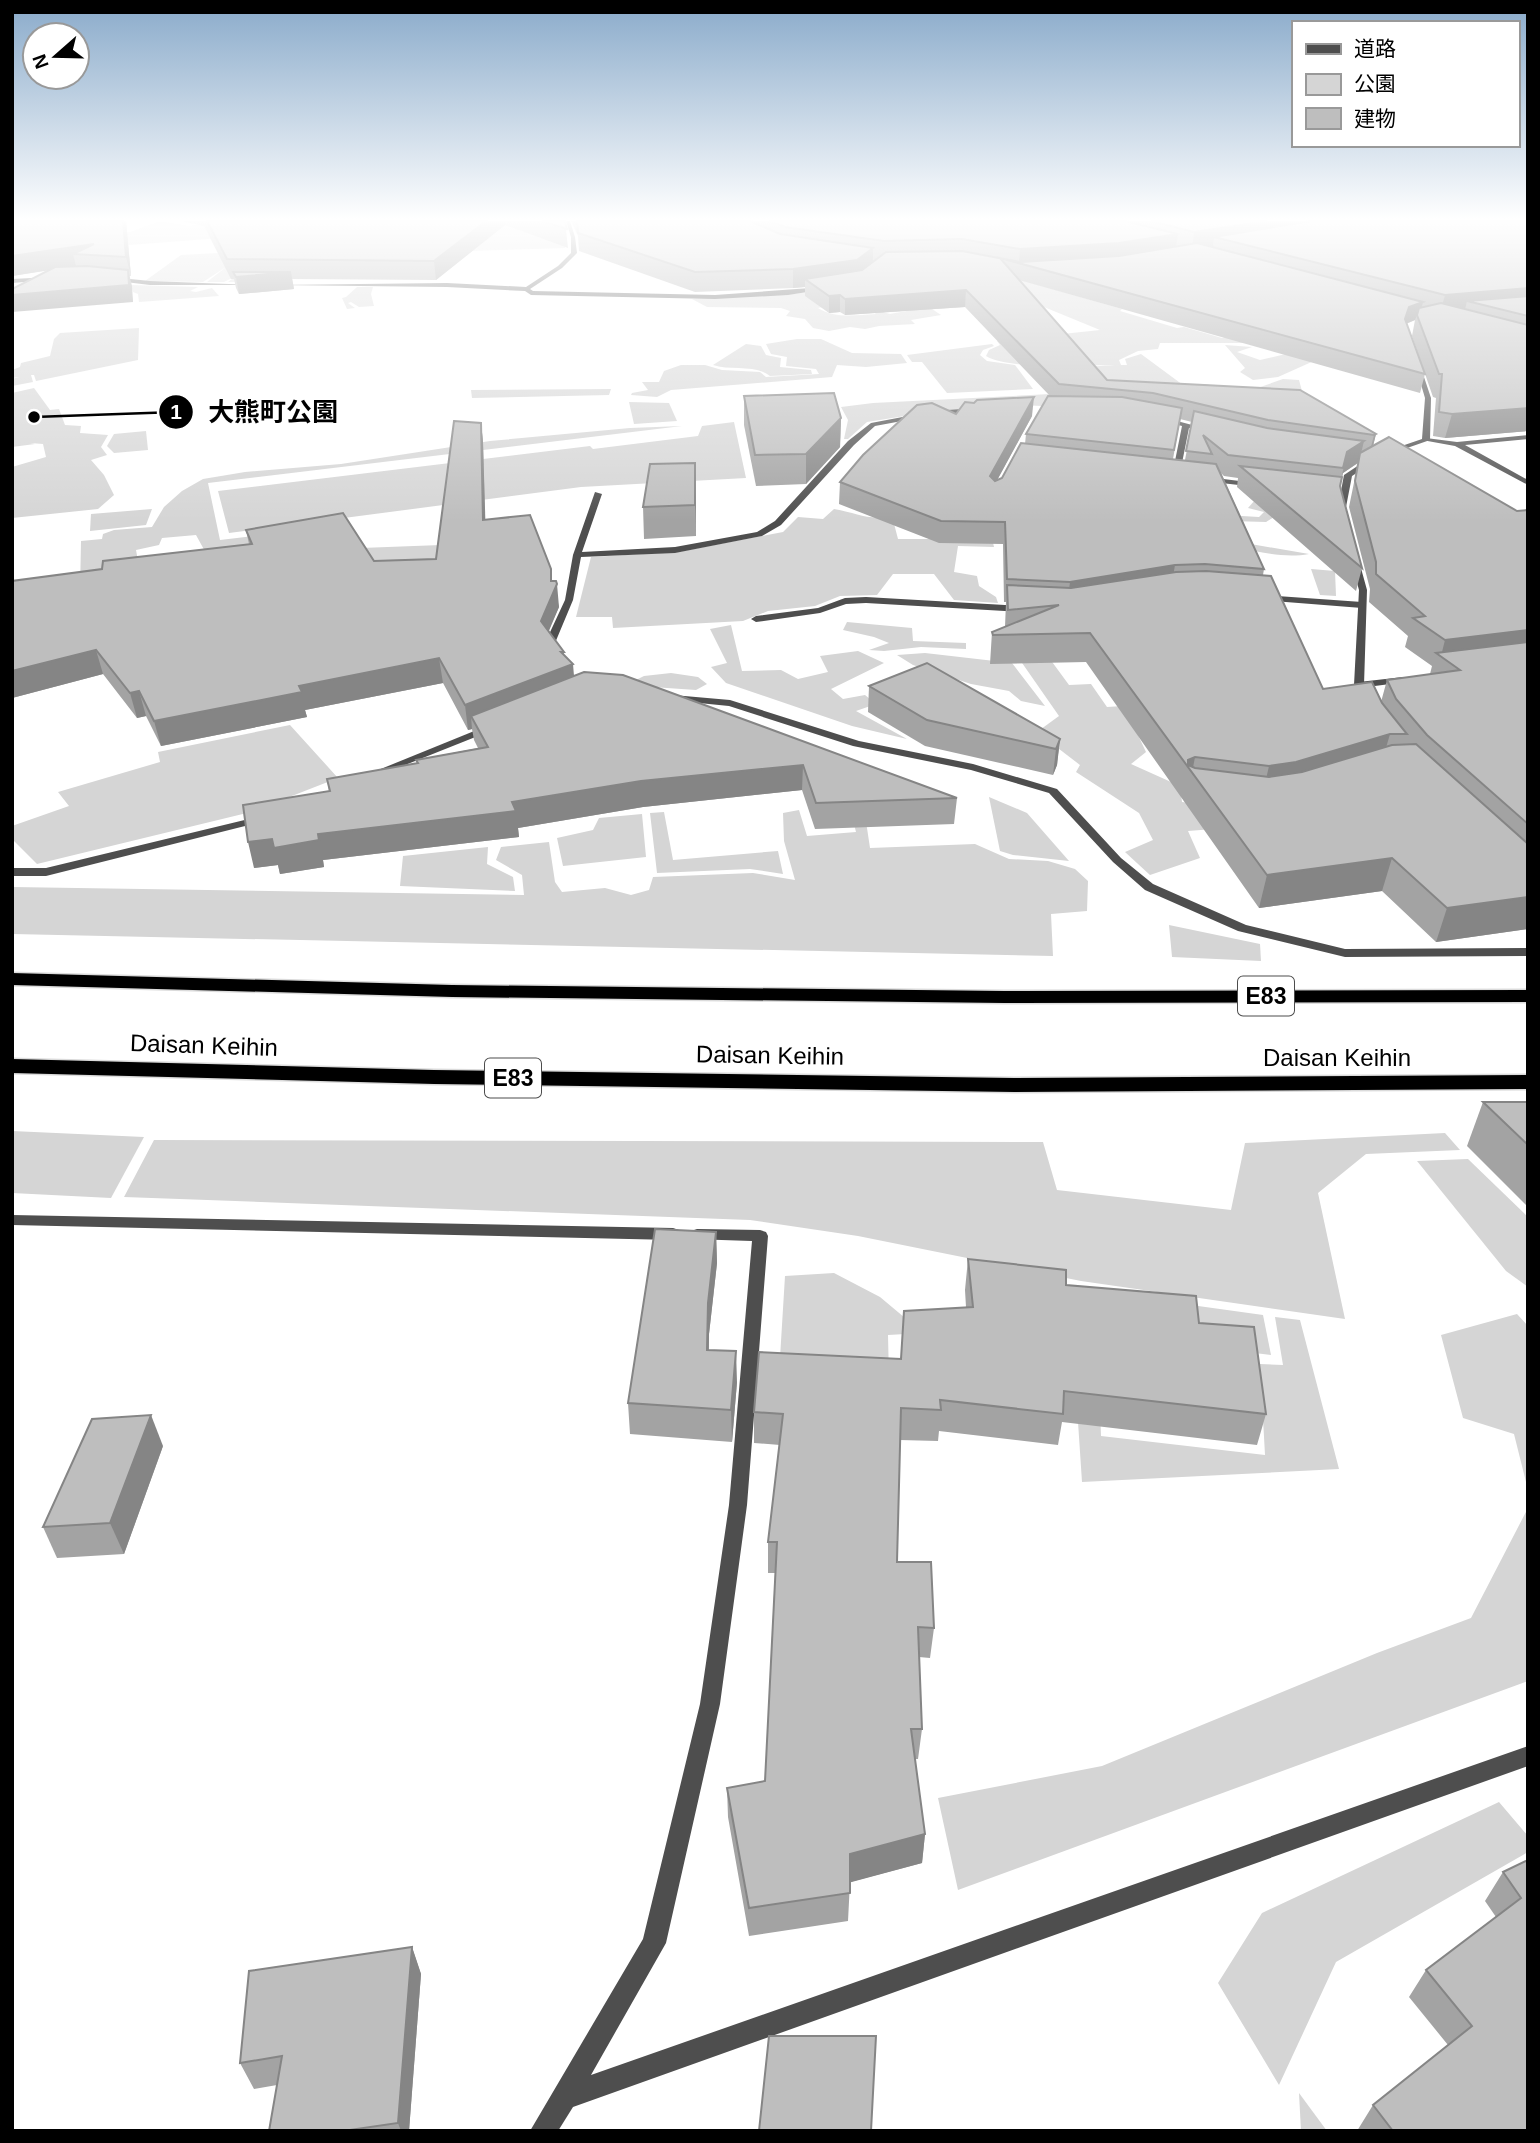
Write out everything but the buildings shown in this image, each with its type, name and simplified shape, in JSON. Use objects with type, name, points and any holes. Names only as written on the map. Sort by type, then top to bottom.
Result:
[{"type":"highway","name":"E83","points":[[12,979],[452,991],[1004,997],[1528,996]]},
{"type":"highway","name":"Daisan Keihin","points":[[12,1066],[434,1077],[1014,1085],[1528,1083]]},
{"type":"street","points":[[1415,361],[1429,398],[1426,440]]},
{"type":"street","points":[[577,555],[675,550],[759,534],[778,523],[851,443],[873,424],[934,413],[986,410]]},
{"type":"street","points":[[1150,416],[1212,431]]},
{"type":"street","points":[[1176,476],[1186,425]]},
{"type":"street","points":[[1348,531],[1342,507],[1348,475],[1374,459],[1426,440],[1458,444],[1528,438]]},
{"type":"street","points":[[1458,444],[1528,483]]},
{"type":"street","points":[[1360,457],[1374,459]]},
{"type":"street","points":[[1162,475],[1189,477]]},
{"type":"street","points":[[1202,479],[1267,486]]},
{"type":"street","points":[[1332,492],[1345,494]]},
{"type":"street","points":[[564,662],[550,643],[569,600],[577,555],[598,494]]},
{"type":"street","points":[[1354,554],[1363,590],[1359,685],[1370,709]]},
{"type":"street","points":[[1255,597],[1362,605]]},
{"type":"street","points":[[756,619],[820,610],[845,601],[866,600],[1041,610]]},
{"type":"street","points":[[1359,685],[1411,679]]},
{"type":"street","points":[[664,697],[730,703],[857,744],[974,766],[1053,791],[1117,860],[1149,887],[1242,928],[1345,953],[1528,952]]},
{"type":"street","points":[[359,780],[497,725]]},
{"type":"street","points":[[12,872],[46,872],[271,815]]},
{"type":"street","points":[[12,1220],[760,1236],[738,1506],[710,1704],[654,1943],[543,2131]]},
{"type":"street","points":[[565,2097],[1528,1756]]},
{"type":"green space","points":[[807,321],[912,321],[915,324],[865,329],[850,327],[829,331],[813,328]]},
{"type":"green space","points":[[1078,321],[1154,321],[1222,338],[1253,332],[1250,343],[1160,343],[1158,349],[1138,351],[1119,360],[1121,365],[1127,365],[1125,359],[1141,354],[1183,385],[1206,384],[1222,388],[1100,388],[1086,367],[1115,365],[1029,365],[986,356],[989,350],[1000,345],[997,341],[1100,330]]},
{"type":"green space","points":[[139,328],[138,360],[36,381],[34,375],[31,375],[33,382],[12,386],[12,379],[19,377],[12,378],[12,370],[20,367],[21,363],[50,356],[54,339],[60,333]]},
{"type":"green space","points":[[797,339],[821,339],[852,353],[901,354],[907,363],[866,367],[837,365],[832,377],[671,390],[657,397],[631,395],[648,390],[642,382],[659,382],[664,371],[681,365],[705,365],[722,370],[760,372],[766,377],[819,374],[816,369],[786,366],[787,357],[771,354],[766,344]]},
{"type":"green space","points":[[746,344],[761,346],[766,355],[781,358],[780,367],[811,370],[812,374],[770,376],[758,370],[713,365]]},
{"type":"green space","points":[[992,344],[994,346],[983,350],[980,355],[987,361],[1015,365],[1033,389],[947,393],[922,362],[912,362],[907,355]]},
{"type":"green space","points":[[1225,345],[1252,347],[1237,352],[1260,360],[1303,350],[1316,360],[1278,377],[1253,380],[1240,372],[1245,368]]},
{"type":"green space","points":[[1283,379],[1299,380],[1302,391],[1280,395],[1090,408],[1019,405],[930,412],[867,422],[848,439],[844,439],[848,420],[841,407],[873,403],[1149,389],[1249,391]]},
{"type":"green space","points":[[34,388],[50,410],[59,409],[65,425],[81,426],[80,433],[108,435],[101,447],[107,455],[91,460],[104,475],[114,495],[98,509],[12,518],[12,467],[46,457],[43,444],[30,443],[35,444],[12,447],[12,393]]},
{"type":"green space","points":[[611,389],[609,395],[472,398],[471,390]]},
{"type":"green space","points":[[629,402],[669,403],[677,421],[634,424]]},
{"type":"green space","points":[[734,422],[746,478],[581,487],[229,533],[218,491],[590,446],[593,449],[698,436],[702,426]]},
{"type":"green space","points":[[682,426],[208,483],[220,540],[307,530],[207,555],[196,535],[162,538],[159,545],[136,550],[141,577],[80,591],[81,541],[102,539],[103,534],[114,530],[152,527],[164,507],[182,491],[203,479],[245,472],[341,464],[490,441]]},
{"type":"green space","points":[[146,431],[148,450],[114,453],[107,446],[114,434]]},
{"type":"green space","points":[[1255,500],[1284,511],[1266,522],[1231,521],[1228,530],[1249,534],[1245,543],[1309,554],[1271,554],[1208,539],[1225,515],[1259,517],[1264,512],[1248,508]]},
{"type":"green space","points":[[152,509],[146,525],[90,531],[91,514]]},
{"type":"green space","points":[[834,509],[869,517],[892,516],[898,539],[942,539],[991,534],[994,547],[958,546],[954,572],[977,576],[979,586],[996,597],[998,603],[954,600],[934,574],[893,574],[877,595],[840,596],[815,606],[768,611],[743,621],[613,628],[612,617],[576,617],[591,557],[678,552],[783,532],[798,517],[823,519]]},
{"type":"green space","points":[[441,545],[489,555],[390,578],[361,548]]},
{"type":"green space","points":[[1311,569],[1335,571],[1336,596],[1320,595]]},
{"type":"green space","points":[[847,622],[912,628],[913,641],[966,643],[966,649],[921,647],[869,650],[889,643],[843,630]]},
{"type":"green space","points":[[731,625],[742,671],[781,670],[798,679],[828,672],[820,656],[858,651],[884,663],[831,689],[843,699],[865,695],[876,704],[856,711],[907,739],[852,726],[726,683],[711,667],[727,663],[710,629]]},
{"type":"green space","points":[[925,653],[1012,663],[1045,706],[1021,701],[1009,691],[971,684],[913,665],[897,655]]},
{"type":"green space","points":[[1047,655],[1069,685],[1091,684],[1107,707],[1138,705],[1137,733],[1146,752],[1131,764],[1180,786],[1182,802],[1251,810],[1239,827],[1188,831],[1200,858],[1150,875],[1125,852],[1153,840],[1139,813],[1076,772],[1080,765],[1037,732],[1059,716],[1020,660]]},
{"type":"green space","points":[[671,673],[698,677],[707,684],[696,690],[638,686],[636,680],[644,676]]},
{"type":"green space","points":[[290,725],[338,778],[251,812],[37,864],[12,839],[12,826],[69,806],[58,792],[160,762],[158,752]]},
{"type":"green space","points":[[989,797],[1027,813],[1069,861],[1000,851]]},
{"type":"green space","points":[[850,808],[864,808],[870,848],[975,844],[1009,859],[1048,861],[1075,869],[1088,881],[1087,911],[1051,914],[1053,956],[12,934],[12,887],[524,895],[522,875],[496,860],[501,847],[549,842],[555,882],[562,892],[605,888],[631,895],[649,890],[653,877],[753,873],[795,880],[784,841],[783,813],[799,810],[807,836],[856,832]]},
{"type":"green space","points":[[664,812],[673,860],[778,851],[783,874],[750,869],[657,873],[650,813]]},
{"type":"green space","points":[[642,814],[646,857],[563,866],[557,838],[593,830],[599,818]]},
{"type":"green space","points":[[488,847],[487,864],[513,877],[515,891],[400,886],[403,856]]},
{"type":"green space","points":[[1169,925],[1260,944],[1261,961],[1172,957]]},
{"type":"green space","points":[[12,1131],[144,1137],[111,1198],[12,1193]]},
{"type":"green space","points":[[1445,1133],[1460,1150],[1366,1154],[1318,1193],[1345,1319],[1081,1281],[858,1236],[750,1220],[124,1197],[154,1140],[1043,1142],[1057,1190],[1231,1210],[1245,1143]]},
{"type":"green space","points":[[1468,1159],[1528,1217],[1528,1287],[1506,1271],[1417,1161]]},
{"type":"green space","points":[[834,1273],[880,1297],[923,1333],[888,1335],[889,1378],[779,1374],[785,1276]]},
{"type":"green space","points":[[1083,1290],[1263,1315],[1271,1355],[1198,1346]]},
{"type":"green space","points":[[1517,1314],[1528,1326],[1528,1490],[1514,1434],[1463,1418],[1441,1335]]},
{"type":"green space","points":[[1275,1317],[1300,1320],[1339,1469],[1082,1482],[1075,1377],[1099,1379],[1101,1436],[1265,1455],[1260,1364],[1283,1365]]},
{"type":"green space","points":[[1528,1508],[1528,1681],[958,1890],[938,1798],[1102,1766],[1377,1653],[1471,1618]]},
{"type":"green space","points":[[1499,1802],[1528,1836],[1528,1852],[1336,1962],[1279,2085],[1218,1983],[1262,1913]]},
{"type":"green space","points":[[1299,2093],[1327,2131],[1301,2131]]},
{"type":"place","name":"大熊町公園","points":[[34,417]]}]
